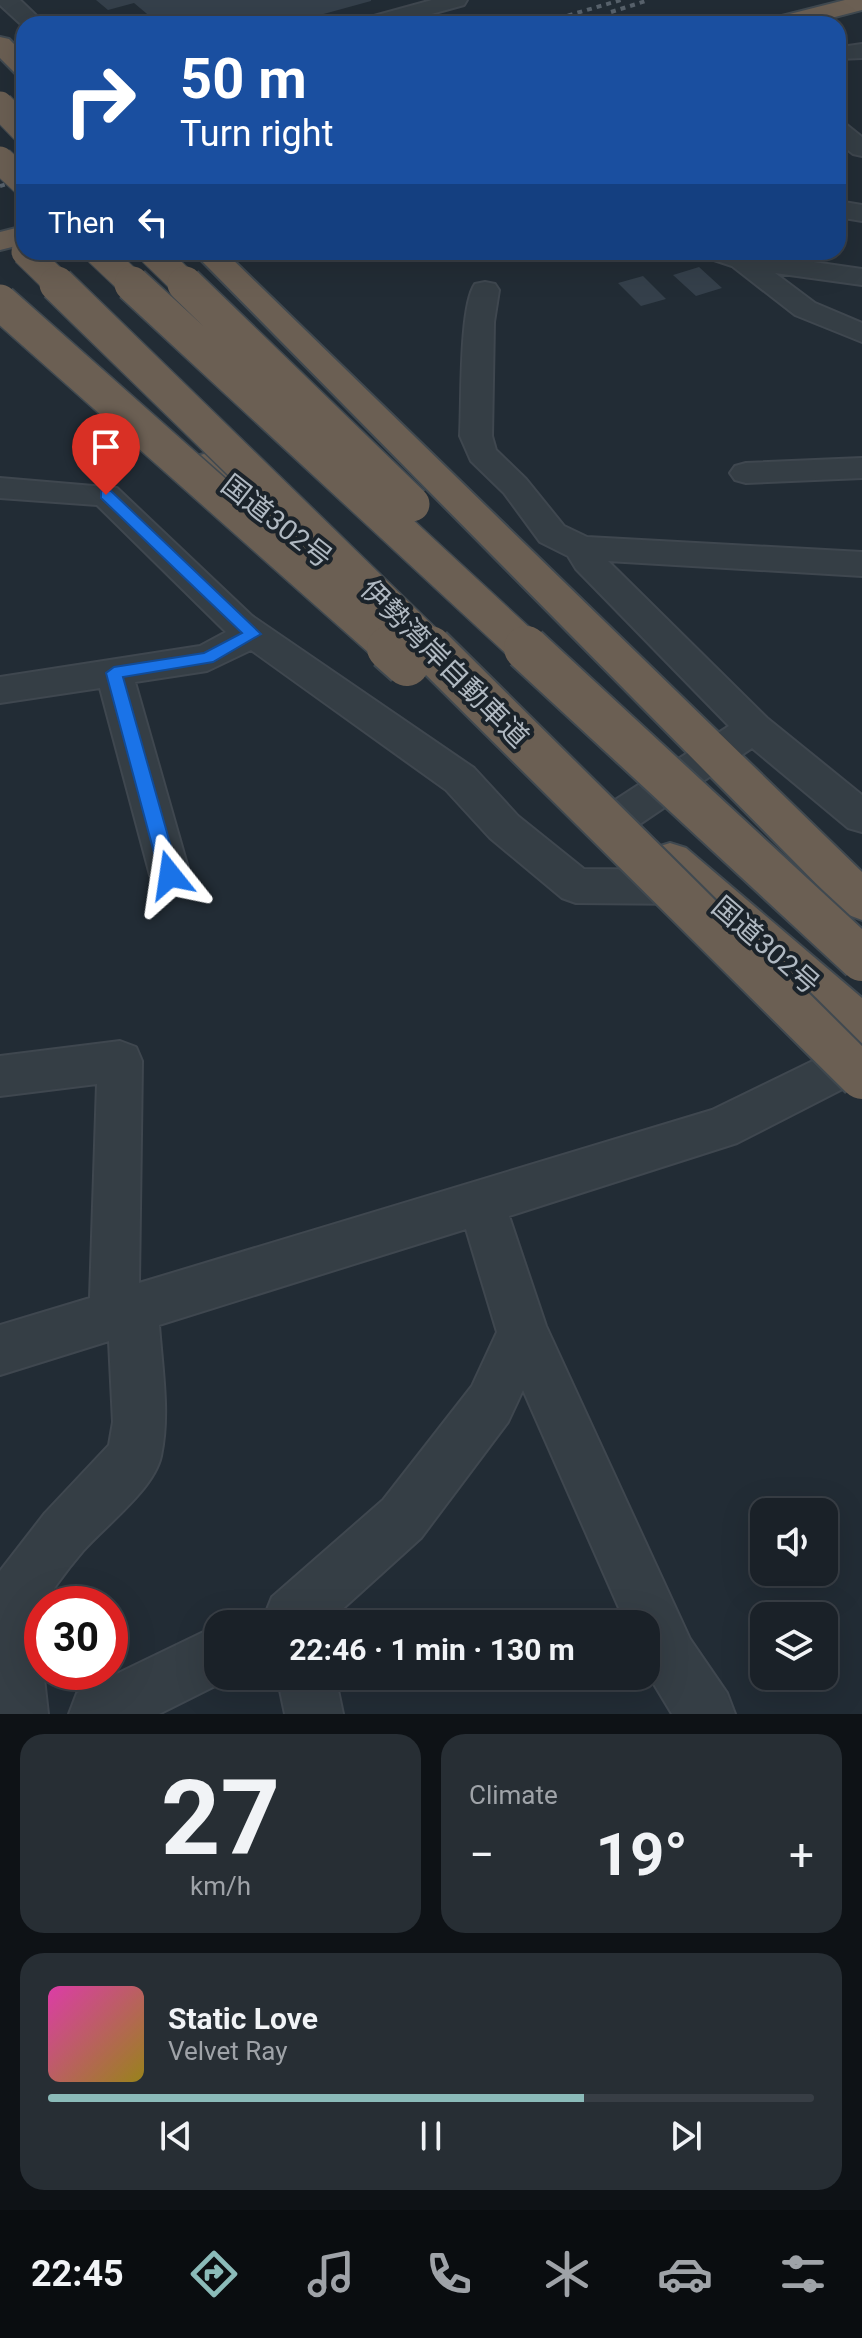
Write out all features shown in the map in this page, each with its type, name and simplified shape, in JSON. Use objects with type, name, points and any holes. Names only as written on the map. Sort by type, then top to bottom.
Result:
[{"type":"highway","points":[[813,16],[862,3]]},
{"type":"highway","points":[[0,44],[16,60]]},
{"type":"highway","points":[[0,105],[16,122]]},
{"type":"highway","points":[[0,160],[16,175]]},
{"type":"highway","name":"伊勢湾岸自動車道","points":[[0,227],[16,244]]},
{"type":"highway","name":"伊勢湾岸自動車道","points":[[32,260],[408,626],[858,1055]]},
{"type":"highway","points":[[107,260],[862,959]]},
{"type":"highway","points":[[160,260],[358,450],[565,659],[862,947]]},
{"type":"highway","points":[[216,260],[862,901]]},
{"type":"highway","points":[[0,302],[528,772],[858,1055]]},
{"type":"highway","name":"国道302号","points":[[0,320],[146,420],[461,665],[620,817],[700,887],[858,1055]]},
{"type":"street","points":[[7,0],[25,16]]},
{"type":"street","points":[[399,16],[456,0]]},
{"type":"street","points":[[846,136],[862,149]]},
{"type":"street","points":[[736,260],[805,309],[862,333]]},
{"type":"street","points":[[755,260],[862,277]]},
{"type":"street","points":[[485,290],[480,322],[476,436],[482,454],[515,486],[552,534],[581,548],[862,564]]},
{"type":"street","points":[[746,473],[862,468]]},
{"type":"street","points":[[0,488],[106,495],[253,634],[460,779],[504,827],[576,886],[700,887]]},
{"type":"street","points":[[581,548],[588,561],[754,728],[862,817]]},
{"type":"street","points":[[0,690],[207,658],[253,634]]},
{"type":"street","points":[[114,673],[170,875]]},
{"type":"street","points":[[620,817],[754,728]]},
{"type":"street","points":[[0,1350],[721,1128],[858,1055]]},
{"type":"street","points":[[0,1076],[120,1061],[124,1314],[139,1422],[134,1458],[64,1532],[28,1577],[8,1611],[19,1714]]},
{"type":"street","points":[[481,1203],[523,1333],[670,1659],[706,1714]]},
{"type":"street","points":[[301,1610],[402,1519],[490,1404],[523,1333]]},
{"type":"street","points":[[98,1714],[204,1661]]},
{"type":"street","points":[[309,1690],[314,1714]]},
{"type":"building","points":[[96,0],[371,0],[316,16],[149,16],[134,3],[108,10]]},
{"type":"building","points":[[699,267],[722,288],[696,296],[673,275]]},
{"type":"building","points":[[643,276],[666,299],[641,306],[618,283]]},
{"type":"railway","points":[[566,16],[621,0]]},
{"type":"railway","points":[[611,12],[649,0]]},
{"type":"railway","points":[[0,186],[16,181]]},
{"type":"route","points":[[106,495],[253,634],[207,658],[114,673],[170,875]]}]
